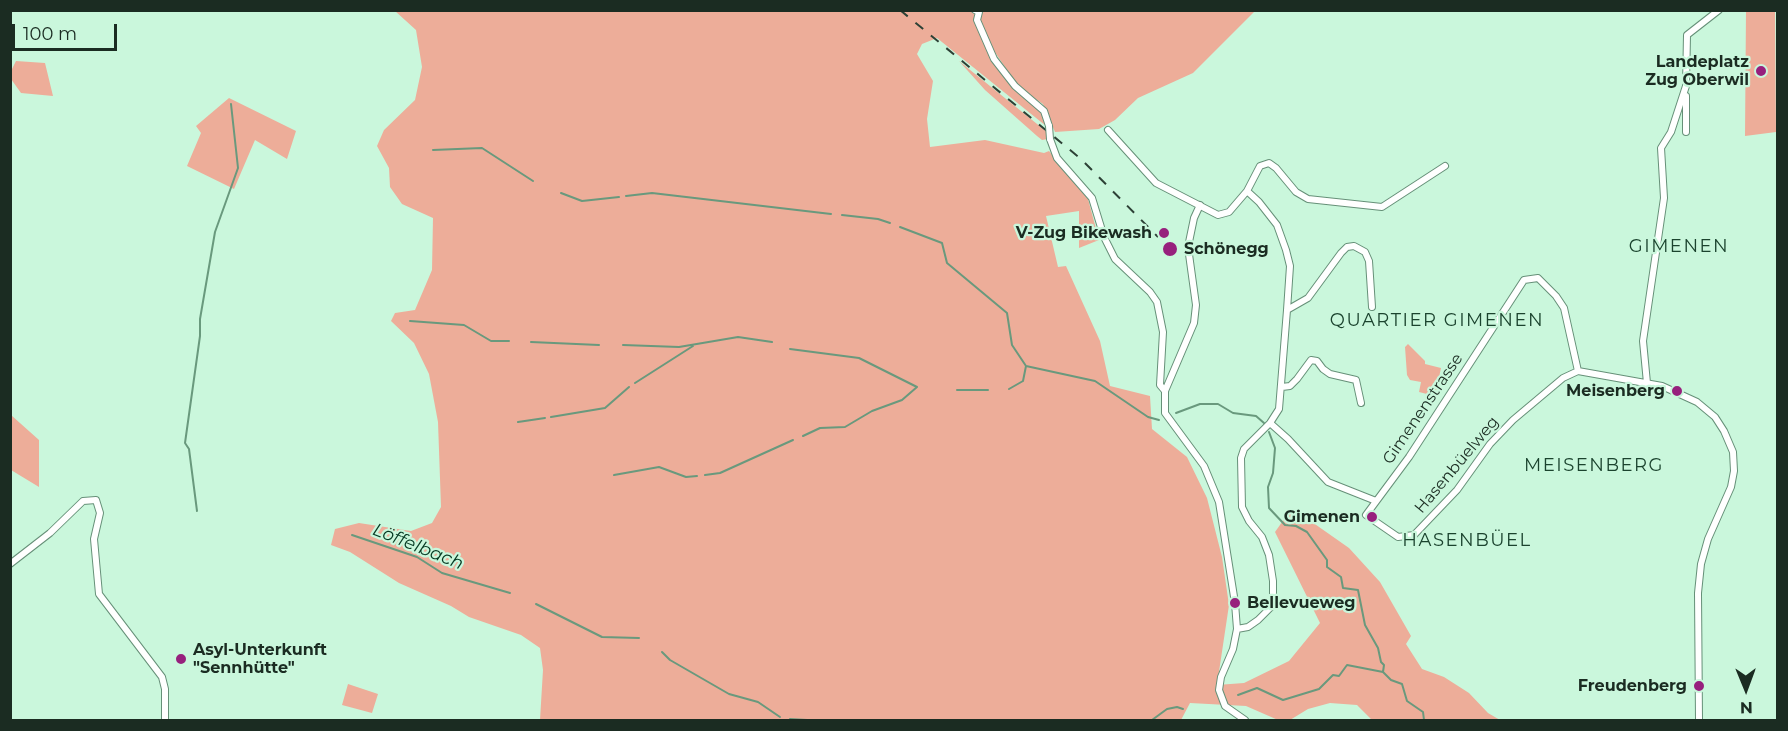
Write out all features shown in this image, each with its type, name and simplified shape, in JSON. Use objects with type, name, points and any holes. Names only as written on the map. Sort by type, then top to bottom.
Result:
[{"type":"street","points":[[975,10],[979,12],[977,20],[994,59],[1015,86],[1044,111],[1057,158],[1092,198],[1104,237],[1115,259],[1150,292],[1156,302],[1163,332],[1160,385],[1165,391]]},
{"type":"street","points":[[1686,132],[1687,35],[1719,10]]},
{"type":"street","points":[[1647,383],[1643,341],[1664,198],[1660,151],[1671,132],[1686,86]]},
{"type":"street","points":[[1108,130],[1156,183],[1223,216],[1246,191],[1260,166],[1269,163],[1296,192],[1308,199],[1382,207],[1445,166]]},
{"type":"street","points":[[1237,629],[1258,620],[1273,605],[1273,581],[1269,555],[1262,537],[1249,521],[1242,507],[1241,458],[1244,449],[1270,423],[1279,409],[1290,266],[1284,244],[1272,217],[1246,191]]},
{"type":"street","points":[[1200,205],[1194,218],[1188,247],[1196,305],[1194,323],[1165,391],[1165,413],[1204,466],[1212,483],[1223,521],[1237,629],[1233,649],[1221,677],[1219,690],[1225,706],[1245,720]]},
{"type":"street","points":[[1287,310],[1308,298],[1341,253],[1347,247],[1354,246],[1365,252],[1370,261],[1372,307]]},
{"type":"street","name":"Gimenenstrasse","points":[[1376,501],[1409,457],[1524,280],[1538,278],[1556,296],[1564,308],[1578,371]]},
{"type":"street","points":[[1282,387],[1290,386],[1311,360],[1317,361],[1330,374],[1356,380],[1360,403]]},
{"type":"street","points":[[1578,371],[1647,383],[1677,391],[1697,402],[1715,417],[1733,452],[1734,471],[1731,487],[1708,539],[1701,564],[1698,593],[1699,720]]},
{"type":"street","name":"Hasenbüelweg","points":[[1376,501],[1366,515],[1398,537],[1414,535],[1456,490],[1490,444],[1513,420],[1563,378],[1578,371]]},
{"type":"street","points":[[1270,423],[1328,482],[1376,501]]},
{"type":"street","points":[[10,564],[50,533],[83,501],[96,500],[100,513],[94,539],[99,594],[162,677],[165,689],[165,720]]},
{"type":"shaded area","points":[[395,11],[1255,11],[1193,73],[1138,98],[1115,120],[1099,129],[1055,132],[1043,104],[1020,89],[992,48],[988,49],[1018,91],[1041,113],[1046,126],[937,38],[922,44],[917,54],[933,81],[927,119],[930,147],[985,140],[1044,153],[1049,151],[1088,199],[1099,240],[1079,248],[1079,211],[1046,216],[1058,267],[1066,266],[1100,341],[1110,386],[1150,396],[1152,429],[1187,457],[1207,498],[1222,557],[1229,605],[1217,685],[1244,683],[1289,661],[1320,623],[1275,532],[1292,508],[1349,548],[1380,582],[1411,636],[1406,644],[1422,669],[1444,677],[1469,693],[1488,713],[1500,720],[1372,720],[1357,705],[1330,703],[1308,709],[1290,720],[1278,720],[1246,706],[1190,703],[1181,720],[540,720],[543,670],[540,648],[521,635],[469,617],[451,606],[399,583],[350,552],[331,545],[335,529],[359,523],[411,531],[432,523],[441,507],[438,422],[429,374],[414,343],[391,321],[395,313],[415,310],[432,270],[433,218],[402,204],[390,187],[389,168],[377,146],[384,130],[415,100],[422,67],[416,30]]},
{"type":"shaded area","name":"Landeplatz Zug Oberwil","points":[[1746,11],[1775,11],[1776,132],[1745,136]]},
{"type":"shaded area","points":[[16,61],[45,63],[53,96],[21,93],[11,79],[11,71]]},
{"type":"shaded area","points":[[959,61],[1047,132],[1048,139],[1042,140],[1037,136],[985,90]]},
{"type":"shaded area","points":[[229,98],[296,131],[287,159],[255,140],[234,189],[187,166],[201,133],[196,126]]},
{"type":"shaded area","points":[[1408,344],[1425,361],[1425,364],[1441,368],[1435,396],[1419,392],[1421,382],[1410,380],[1407,375],[1405,347]]},
{"type":"shaded area","points":[[11,415],[39,440],[39,487],[11,470]]},
{"type":"shaded area","points":[[348,684],[378,694],[372,713],[342,705]]},
{"type":"waterway","points":[[197,511],[189,449],[185,443],[200,336],[200,319],[215,232],[238,168],[231,104]]},
{"type":"waterway","points":[[433,150],[482,148],[533,181]]},
{"type":"waterway","points":[[561,193],[582,201],[619,197]]},
{"type":"waterway","points":[[626,196],[652,193],[831,214]]},
{"type":"waterway","points":[[842,215],[878,219],[890,223]]},
{"type":"waterway","points":[[900,227],[942,243],[947,263],[1007,313],[1012,345],[1026,366]]},
{"type":"waterway","points":[[410,321],[464,325],[491,341],[509,341]]},
{"type":"waterway","points":[[623,345],[679,347],[738,337],[772,342]]},
{"type":"waterway","points":[[531,342],[599,345]]},
{"type":"waterway","points":[[635,383],[693,346]]},
{"type":"waterway","points":[[790,349],[859,358],[917,387],[902,400],[872,411],[845,427],[820,428],[803,436]]},
{"type":"waterway","points":[[1009,389],[1023,381],[1026,366],[1095,381],[1148,417],[1159,420]]},
{"type":"waterway","points":[[551,417],[605,408],[629,387]]},
{"type":"waterway","points":[[957,390],[988,390]]},
{"type":"waterway","points":[[1176,413],[1200,404],[1218,404],[1233,413],[1256,416],[1264,423]]},
{"type":"waterway","points":[[518,422],[545,418]]},
{"type":"waterway","points":[[1269,432],[1275,448],[1273,473],[1268,487],[1269,508],[1285,525],[1296,526],[1307,532],[1327,560],[1327,567],[1341,577],[1343,588],[1358,590],[1365,625],[1378,648],[1381,662],[1384,665],[1383,672]]},
{"type":"waterway","points":[[705,475],[720,473],[793,440]]},
{"type":"waterway","points":[[614,475],[659,467],[686,477],[697,476]]},
{"type":"waterway","name":"Löffelbach","points":[[352,535],[417,557],[442,573],[510,593]]},
{"type":"waterway","name":"Löffelbach","points":[[536,604],[602,637],[639,638]]},
{"type":"waterway","name":"Löffelbach","points":[[662,652],[670,660],[729,694],[758,702],[780,717]]},
{"type":"waterway","name":"Löffelbach","points":[[1238,695],[1257,688],[1283,700],[1319,689],[1333,675],[1339,676],[1347,665],[1383,672],[1391,680],[1402,684],[1407,701],[1423,712],[1424,720]]},
{"type":"waterway","name":"Löffelbach","points":[[1152,720],[1167,709],[1177,707],[1183,709]]},
{"type":"waterway","name":"Löffelbach","points":[[790,719],[807,720]]},
{"type":"railway","points":[[900,10],[1081,159],[1158,237]]},
{"type":"place","name":"Landeplatz Zug Oberwil","points":[[1761,71]]},
{"type":"place","name":"V-Zug Bikewash","points":[[1164,233]]},
{"type":"place","name":"Schönegg","points":[[1170,249]]},
{"type":"place","name":"Meisenberg","points":[[1677,391]]},
{"type":"place","name":"Gimenen","points":[[1372,517]]},
{"type":"place","name":"Bellevueweg","points":[[1235,603]]},
{"type":"place","name":"Asyl-Unterkunft \"Sennhütte\"","points":[[181,659]]},
{"type":"place","name":"Freudenberg","points":[[1699,686]]},
{"type":"district","name":"GIMENEN","points":[[1679,247]]},
{"type":"district","name":"QUARTIER GIMENEN","points":[[1437,321]]},
{"type":"district","name":"MEISENBERG","points":[[1594,466]]},
{"type":"district","name":"HASENBÜEL","points":[[1467,541]]}]
